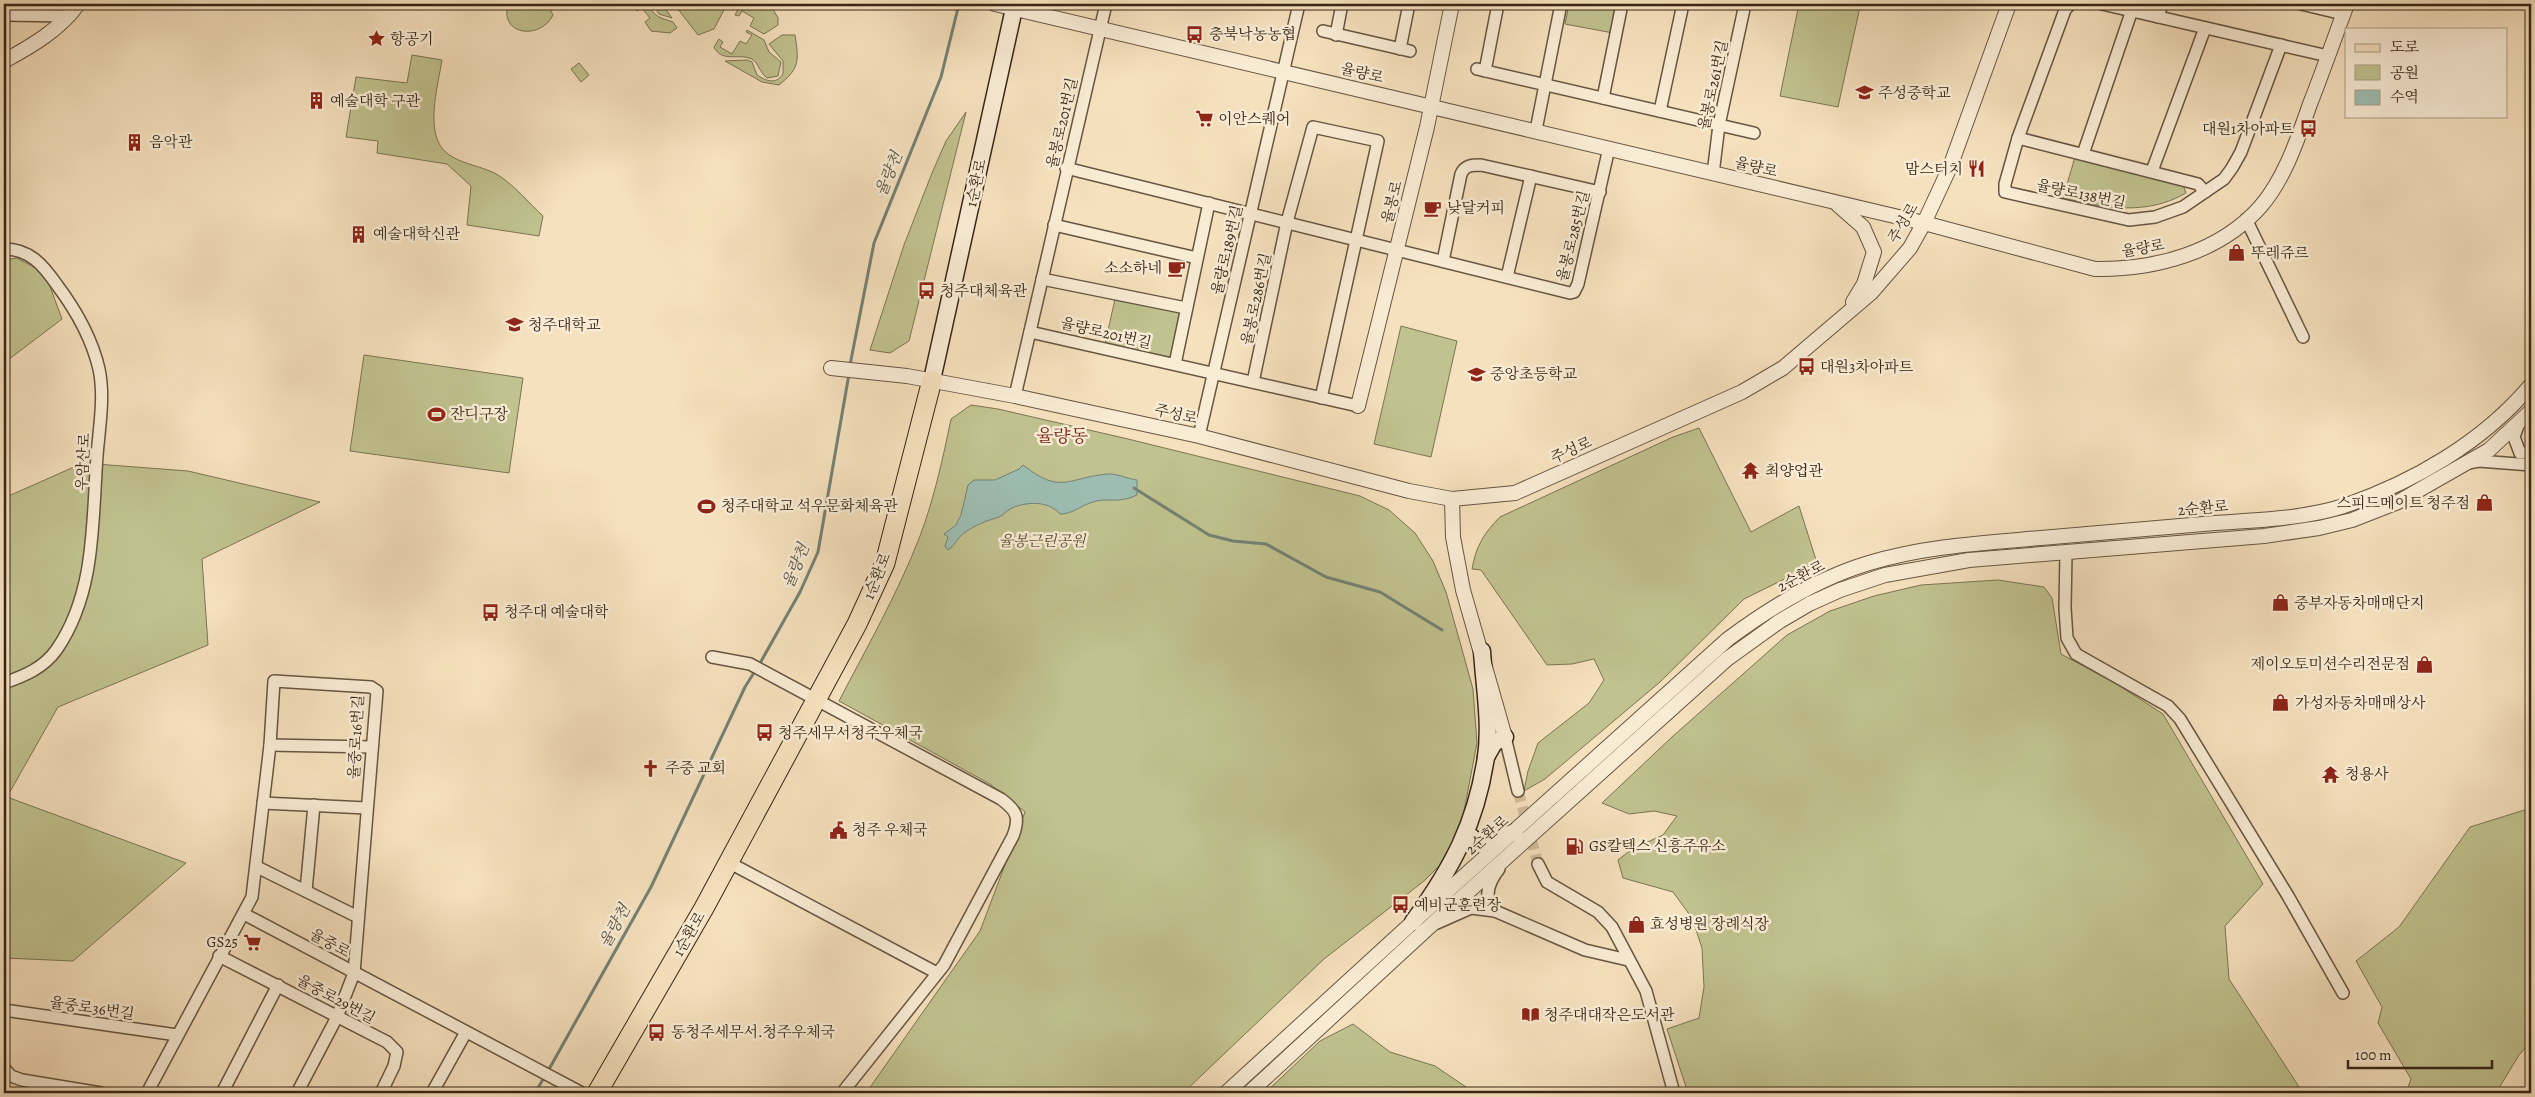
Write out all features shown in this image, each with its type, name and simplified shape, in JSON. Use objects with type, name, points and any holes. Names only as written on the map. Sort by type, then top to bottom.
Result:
[{"type":"main road","name":"1순환로","points":[[598,1093],[728,862],[857,624],[885,563],[932,380],[1015,6]]},
{"type":"main road","points":[[1413,922],[1450,866],[1467,834],[1486,757],[1486,695],[1482,651]]},
{"type":"main road","points":[[1486,757],[1494,743],[1505,737]]},
{"type":"main road","points":[[1467,834],[1482,845],[1515,832]]},
{"type":"street","points":[[4,61],[23,51],[69,16],[78,4]]},
{"type":"street","name":"율량로","points":[[995,4],[1015,6],[1099,28],[1536,130],[1924,224],[2095,269],[2148,266],[2193,254],[2231,232],[2261,206],[2291,157],[2345,9]]},
{"type":"street","name":"율봉로201번길","points":[[1015,396],[1066,168],[1106,4]]},
{"type":"street","name":"율량로189번길","points":[[1199,436],[1299,4]]},
{"type":"street","points":[[1336,35],[1342,4]]},
{"type":"street","points":[[1323,32],[1405,50],[1409,4]]},
{"type":"street","name":"율봉로","points":[[1358,406],[1398,249],[1452,4]]},
{"type":"street","points":[[1498,4],[1481,70],[1754,133]]},
{"type":"street","points":[[1536,130],[1561,4]]},
{"type":"street","points":[[1603,98],[1622,4]]},
{"type":"street","points":[[1660,111],[1683,4]]},
{"type":"street","name":"율봉로261번길","points":[[1713,174],[1719,125],[1746,4]]},
{"type":"street","name":"주성로","points":[[831,368],[932,380],[1015,396],[1199,436],[1409,491],[1452,499],[1515,493],[1729,398],[1783,368],[1878,285],[1910,248],[1924,224],[1950,167],[2009,4]]},
{"type":"street","name":"율량로138번길","points":[[2070,4],[2066,10],[2018,138],[2005,184],[2005,192],[2129,220],[2154,217],[2183,207],[2224,179],[2241,152],[2281,45]]},
{"type":"street","points":[[2102,4],[2328,56]]},
{"type":"street","points":[[2158,17],[2162,4]]},
{"type":"street","points":[[2301,4],[2345,9]]},
{"type":"street","points":[[2083,154],[2132,10]]},
{"type":"street","points":[[4,15],[69,16]]},
{"type":"street","points":[[2152,171],[2205,28]]},
{"type":"street","name":"율봉로286번길","points":[[1253,382],[1288,222],[1313,127],[1378,141],[1356,238]]},
{"type":"street","points":[[2018,138],[2198,184],[2205,192]]},
{"type":"street","name":"율봉로285번길","points":[[1398,249],[1564,292],[1574,292],[1578,284],[1609,148]]},
{"type":"street","points":[[1443,261],[1461,174],[1464,168],[1481,165],[1600,192]]},
{"type":"street","points":[[1066,168],[1398,249]]},
{"type":"street","points":[[1507,278],[1531,176]]},
{"type":"street","points":[[1175,364],[1209,203]]},
{"type":"street","points":[[1836,203],[1864,227],[1874,252],[1864,284],[1844,316]]},
{"type":"street","points":[[2246,219],[2303,337]]},
{"type":"street","points":[[1054,225],[1197,258]]},
{"type":"street","points":[[1321,398],[1356,238]]},
{"type":"street","name":"우암산로","points":[[4,249],[24,252],[43,264],[71,304],[94,350],[97,364],[101,417],[90,560],[78,610],[56,650],[41,666],[28,674],[4,683]]},
{"type":"street","points":[[1042,279],[1186,308]]},
{"type":"street","name":"율량로201번길","points":[[1030,332],[1358,406]]},
{"type":"street","name":"2순환로","points":[[1226,1093],[1728,639],[1782,604],[1842,573],[1886,558],[1970,544],[2266,519],[2343,506],[2433,466],[2477,436],[2515,404],[2531,385]]},
{"type":"street","name":"2순환로","points":[[1249,1093],[1429,927],[1726,659],[1772,626],[1809,604],[1865,580],[1969,560],[2264,536],[2319,528],[2352,520],[2398,502],[2489,450],[2531,411]]},
{"type":"street","points":[[2519,422],[2514,437],[2520,452],[2531,453]]},
{"type":"street","points":[[2466,463],[2479,461],[2531,465]]},
{"type":"street","points":[[1452,499],[1453,537],[1463,590],[1482,651],[1518,791]]},
{"type":"street","points":[[2066,553],[2065,608],[2067,638],[2076,654],[2168,706],[2180,719],[2288,896],[2343,993]]},
{"type":"street","points":[[712,657],[742,661],[786,682],[966,779],[1001,799],[1016,811],[1018,818],[1013,836],[944,965],[842,1093]]},
{"type":"street","name":"율중로16번길","points":[[244,914],[252,898],[257,866],[270,745],[274,681],[371,687],[377,691],[354,973],[337,1017],[297,1093]]},
{"type":"street","points":[[270,745],[372,747]]},
{"type":"street","points":[[263,803],[366,808]]},
{"type":"street","points":[[306,891],[314,805]]},
{"type":"street","points":[[1495,911],[1488,904],[1487,892],[1491,879],[1508,856]]},
{"type":"street","points":[[728,862],[937,973]]},
{"type":"street","points":[[1538,864],[1547,882],[1598,912],[1612,927],[1646,991],[1674,1093]]},
{"type":"street","points":[[257,866],[358,917]]},
{"type":"street","points":[[1429,927],[1471,908],[1495,911],[1585,950],[1628,960]]},
{"type":"street","points":[[148,1093],[176,1035],[244,914]]},
{"type":"street","name":"율중로","points":[[244,914],[582,1093]]},
{"type":"street","name":"율중로29번길","points":[[219,956],[387,1042],[397,1052],[394,1066],[381,1093]]},
{"type":"street","points":[[222,1093],[278,985]]},
{"type":"street","name":"율중로36번길","points":[[4,1010],[176,1035]]},
{"type":"street","points":[[432,1093],[466,1032]]},
{"type":"street","points":[[4,1068],[10,1076],[22,1080],[101,1093]]},
{"type":"green space","points":[[508,4],[547,4],[553,15],[540,28],[523,31],[515,28],[510,23],[507,15]]},
{"type":"green space","points":[[632,4],[649,4],[655,14],[673,22],[677,28],[670,33],[651,31],[645,22],[650,18],[642,8],[637,11]]},
{"type":"green space","points":[[653,4],[662,4],[672,18],[659,14]]},
{"type":"green space","points":[[674,4],[724,4],[726,6],[714,29],[698,35]]},
{"type":"green space","points":[[738,4],[770,4],[778,18],[778,25],[764,34],[750,26],[754,18],[742,11],[739,16],[735,15],[740,6]]},
{"type":"green space","points":[[1569,4],[1617,4],[1613,33],[1565,24]]},
{"type":"green space","points":[[1799,4],[1848,4],[1860,7],[1838,107],[1780,96]]},
{"type":"green space","points":[[747,30],[764,40],[769,52],[781,62],[778,76],[767,78],[752,59],[729,57],[717,52],[714,47],[719,39],[723,42],[720,47],[732,54],[740,41],[746,44],[752,35],[746,32]]},
{"type":"green space","points":[[782,35],[795,35],[797,58],[791,74],[779,85],[762,82],[725,61],[747,60],[752,62],[757,75],[771,81],[777,80],[783,74],[783,61],[769,44]]},
{"type":"green space","points":[[412,55],[442,60],[434,110],[436,135],[440,146],[454,158],[498,175],[516,189],[543,216],[539,236],[467,225],[471,186],[447,164],[377,153],[378,141],[346,137],[356,77],[407,83]]},
{"type":"green space","points":[[579,63],[589,75],[581,82],[571,69]]},
{"type":"green space","points":[[966,112],[909,341],[890,353],[870,350],[904,245],[932,173],[946,141]]},
{"type":"green space","points":[[2075,157],[2183,185],[2186,193],[2156,205],[2125,208],[2094,205],[2063,198]]},
{"type":"green space","points":[[17,258],[45,273],[62,319],[4,363],[4,260]]},
{"type":"green space","points":[[1115,299],[1181,313],[1172,358],[1105,344]]},
{"type":"green space","points":[[1401,326],[1457,341],[1431,457],[1374,444]]},
{"type":"green space","name":"잔디구장","points":[[364,355],[523,378],[509,473],[350,451]]},
{"type":"green space","name":"율봉근린공원","points":[[971,405],[998,409],[1128,439],[1360,496],[1389,510],[1415,533],[1433,561],[1446,592],[1473,689],[1477,743],[1457,848],[1424,881],[1324,959],[1183,1093],[866,1093],[980,931],[1025,812],[990,784],[839,701],[892,599],[920,536],[934,493],[951,419]]},
{"type":"green space","points":[[1699,428],[1751,532],[1799,506],[1817,563],[1744,599],[1660,682],[1545,779],[1524,791],[1528,771],[1538,743],[1589,703],[1604,680],[1594,659],[1572,664],[1547,665],[1481,570],[1472,569],[1478,547],[1485,534],[1500,517],[1673,437]]},
{"type":"green space","points":[[83,463],[188,471],[320,502],[202,559],[208,645],[58,707],[7,797],[186,863],[73,961],[4,958],[4,498]]},
{"type":"green space","points":[[1998,580],[2044,587],[2052,598],[2061,654],[2115,683],[2163,714],[2263,884],[2225,926],[2229,979],[2303,1093],[1688,1093],[1667,1029],[1699,1018],[1704,987],[1702,948],[1692,918],[1673,892],[1623,878],[1618,860],[1632,849],[1663,835],[1677,816],[1654,811],[1629,814],[1602,803],[1672,737],[1787,635],[1830,611],[1874,596],[1921,585]]},
{"type":"green space","points":[[2531,808],[2531,1042],[2519,1055],[2496,1093],[2406,1093],[2411,1079],[2378,1023],[2382,1007],[2356,961],[2399,927],[2470,827]]},
{"type":"green space","points":[[1353,1024],[1390,1052],[1435,1066],[1475,1093],[1265,1093],[1320,1041]]},
{"type":"water","points":[[1023,465],[1047,480],[1056,482],[1073,481],[1107,474],[1137,480],[1137,495],[1118,500],[1096,501],[1064,514],[1060,514],[1055,509],[1043,504],[1018,506],[999,517],[968,530],[948,550],[945,546],[948,537],[944,534],[956,525],[961,515],[968,485],[974,480],[995,480],[1019,469]]},
{"type":"waterway","name":"율량천","points":[[850,365],[874,243],[941,77],[959,4]]},
{"type":"waterway","name":"율량천","points":[[759,665],[800,592],[818,552],[849,374]]},
{"type":"waterway","points":[[1134,488],[1209,535],[1233,541],[1266,544],[1326,577],[1380,592],[1442,630]]},
{"type":"waterway","name":"율량천","points":[[548,1071],[651,887],[745,687],[755,671]]},
{"type":"waterway","name":"율량천","points":[[535,1093],[545,1076]]},
{"type":"tunnel","points":[[1518,791],[1538,864]]},
{"type":"place","name":"충북낙농농협","points":[[1195,34]]},
{"type":"place","name":"항공기","points":[[376,39]]},
{"type":"place","name":"주성중학교","points":[[1864,93]]},
{"type":"place","name":"예술대학 구관","points":[[316,101]]},
{"type":"place","name":"이안스퀘어","points":[[1204,119]]},
{"type":"place","name":"대원1차아파트","points":[[2308,129]]},
{"type":"place","name":"음악관","points":[[135,142]]},
{"type":"place","name":"맘스터치","points":[[1977,169]]},
{"type":"place","name":"낮달커피","points":[[1433,208]]},
{"type":"place","name":"예술대학신관","points":[[359,234]]},
{"type":"place","name":"뚜레쥬르","points":[[2237,253]]},
{"type":"place","name":"소소하네","points":[[1176,268]]},
{"type":"place","name":"청주대체육관","points":[[926,291]]},
{"type":"place","name":"청주대학교","points":[[514,325]]},
{"type":"place","name":"대원3차아파트","points":[[1806,367]]},
{"type":"place","name":"중앙초등학교","points":[[1476,374]]},
{"type":"place","name":"잔디구장","points":[[436,414]]},
{"type":"place","name":"최양업관","points":[[1751,471]]},
{"type":"place","name":"스피드메이트 청주점","points":[[2484,503]]},
{"type":"place","name":"청주대학교 석우문화체육관","points":[[707,506]]},
{"type":"place","name":"중부자동차매매단지","points":[[2280,603]]},
{"type":"place","name":"청주대 예술대학","points":[[490,612]]},
{"type":"place","name":"제이오토미션수리전문점","points":[[2424,664]]},
{"type":"place","name":"가성자동차매매상사","points":[[2281,703]]},
{"type":"place","name":"청주세무서청주우체국","points":[[764,733]]},
{"type":"place","name":"주중 교회","points":[[651,768]]},
{"type":"place","name":"청용사","points":[[2331,774]]},
{"type":"place","name":"청주 우체국","points":[[838,830]]},
{"type":"place","name":"GS칼텍스 신흥주유소","points":[[1575,846]]},
{"type":"place","name":"예비군훈련장","points":[[1400,905]]},
{"type":"place","name":"효성병원 장례식장","points":[[1636,924]]},
{"type":"place","name":"GS25","points":[[252,942]]},
{"type":"place","name":"청주대대작은도서관","points":[[1530,1015]]},
{"type":"place","name":"동청주세무서.청주우체국","points":[[657,1032]]},
{"type":"district","name":"율량동","points":[[1062,436]]}]
